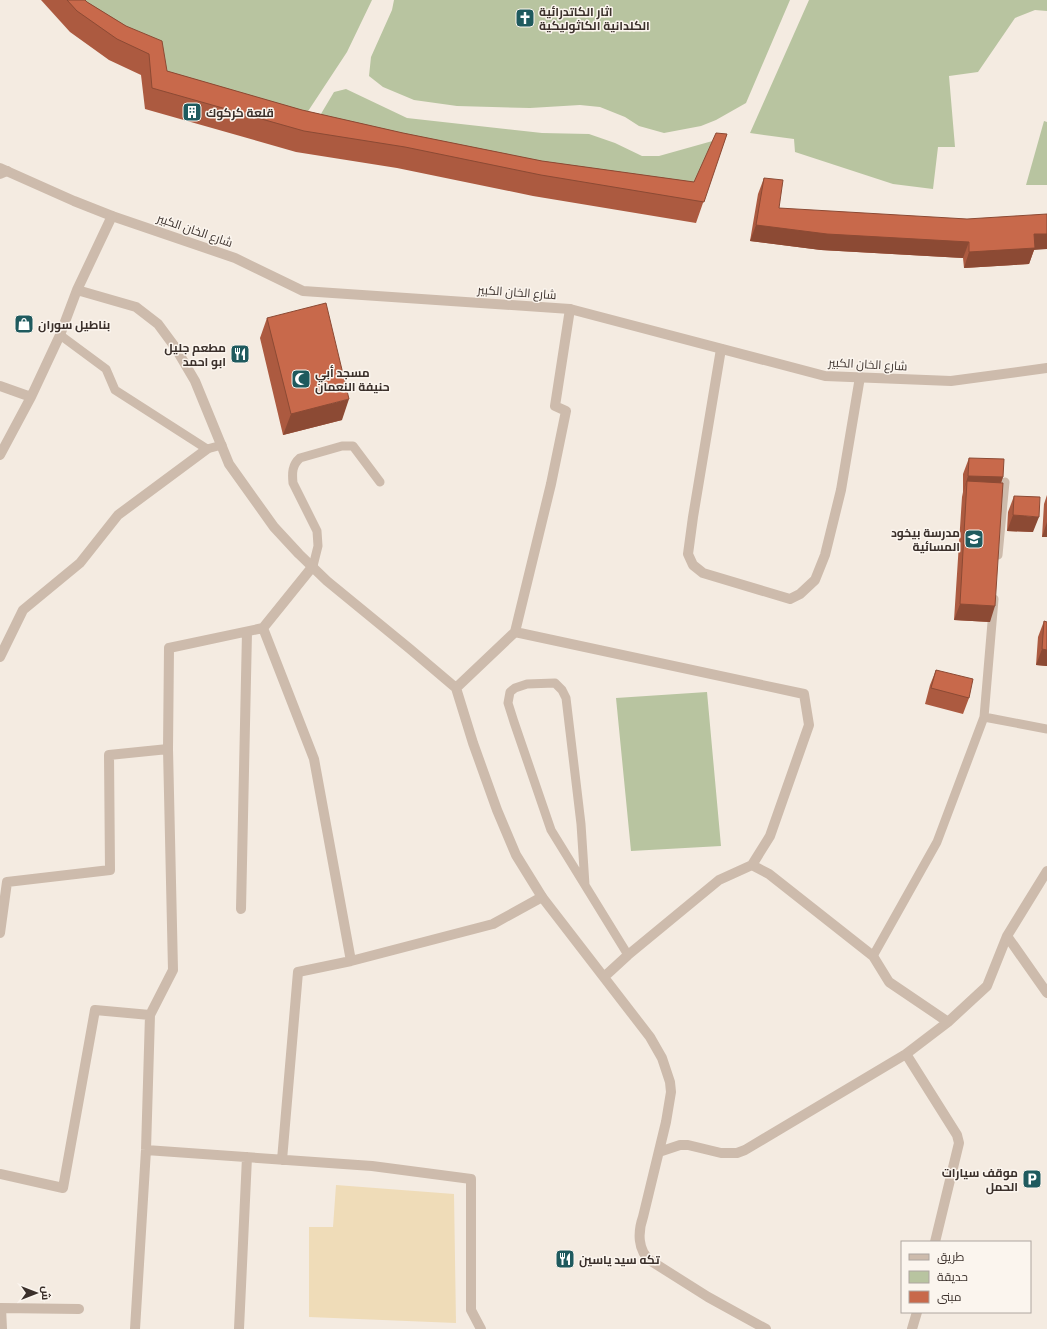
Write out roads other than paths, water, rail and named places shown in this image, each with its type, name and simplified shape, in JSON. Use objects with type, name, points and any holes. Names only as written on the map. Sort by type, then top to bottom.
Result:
[{"type":"street","name":"شارع الخان الكبير","points":[[2,171],[112,216],[235,258],[303,290],[570,309],[825,376],[951,381],[1047,368]]},
{"type":"street","points":[[0,454],[31,397],[60,335],[77,290],[112,216]]},
{"type":"street","points":[[77,290],[136,307],[158,324],[195,381],[229,464],[274,527],[327,581],[456,688],[473,743],[497,810],[516,854],[542,897],[650,1037],[666,1068],[670,1082],[670,1103],[640,1225],[640,1239],[644,1253],[651,1261],[708,1298],[766,1329]]},
{"type":"street","points":[[456,688],[515,632],[551,484],[566,411],[555,406],[570,309]]},
{"type":"street","points":[[721,349],[688,554],[692,565],[703,573],[790,599],[800,594],[814,580],[825,555],[841,490],[860,377]]},
{"type":"street","points":[[0,386],[31,397]]},
{"type":"street","points":[[0,657],[23,610],[80,563],[118,515],[207,448]]},
{"type":"street","points":[[135,1329],[146,1150],[150,1015],[174,970],[168,749],[169,648],[263,628],[313,566]]},
{"type":"street","points":[[263,628],[314,759],[351,961]]},
{"type":"street","points":[[241,909],[247,632]]},
{"type":"street","points":[[515,632],[804,694],[809,725],[770,836],[752,865],[719,880],[628,955],[604,977]]},
{"type":"street","points":[[0,933],[8,882],[110,870],[110,755],[168,749]]},
{"type":"street","points":[[752,865],[769,874],[873,956],[889,982],[948,1022]]},
{"type":"street","points":[[659,1152],[680,1145],[688,1145],[721,1153],[737,1153],[745,1150],[906,1054],[948,1022],[987,986],[1007,936],[1047,871]]},
{"type":"street","points":[[282,1160],[298,972],[351,961],[493,924],[542,897]]},
{"type":"street","points":[[1007,936],[1047,993]]},
{"type":"street","points":[[0,1174],[63,1188],[95,1010],[150,1015]]},
{"type":"street","points":[[906,1054],[958,1135],[959,1143],[934,1241]]},
{"type":"street","points":[[146,1150],[372,1166],[471,1178],[471,1310],[481,1329]]},
{"type":"street","points":[[239,1329],[247,1157]]},
{"type":"street","points":[[2,1329],[1,1308],[79,1309]]},
{"type":"street","points":[[912,1329],[917,1313]]},
{"type":"lane","points":[[60,335],[106,369],[115,390],[207,448],[222,445]]},
{"type":"lane","points":[[313,566],[318,546],[317,531],[293,483],[292,474],[295,463],[300,458],[342,446],[353,446],[380,482]]},
{"type":"lane","points":[[998,561],[1005,482]]},
{"type":"lane","points":[[873,956],[938,842],[984,717],[995,592]]},
{"type":"lane","points":[[585,885],[581,824],[566,698],[562,690],[555,683],[526,684],[515,688],[510,692],[508,703],[551,830],[628,955]]},
{"type":"lane","points":[[984,717],[1047,729]]},
{"type":"place","name":"اثار الكاتدرائية الكلدانية الكاثوليكية","points":[[525,18]]},
{"type":"place","name":"قلعة كركوك","points":[[192,112]]},
{"type":"place","name":"بناطيل سوران","points":[[24,324]]},
{"type":"place","name":"مطعم جليل ابو احمد","points":[[240,354]]},
{"type":"place","name":"مسجد أبي حنيفة النعمان","points":[[301,379]]},
{"type":"place","name":"مدرسة بيخود المسائية","points":[[974,539]]},
{"type":"place","name":"موقف سيارات الحمل","points":[[1032,1179]]},
{"type":"place","name":"تكه سيد ياسين","points":[[565,1259]]}]
